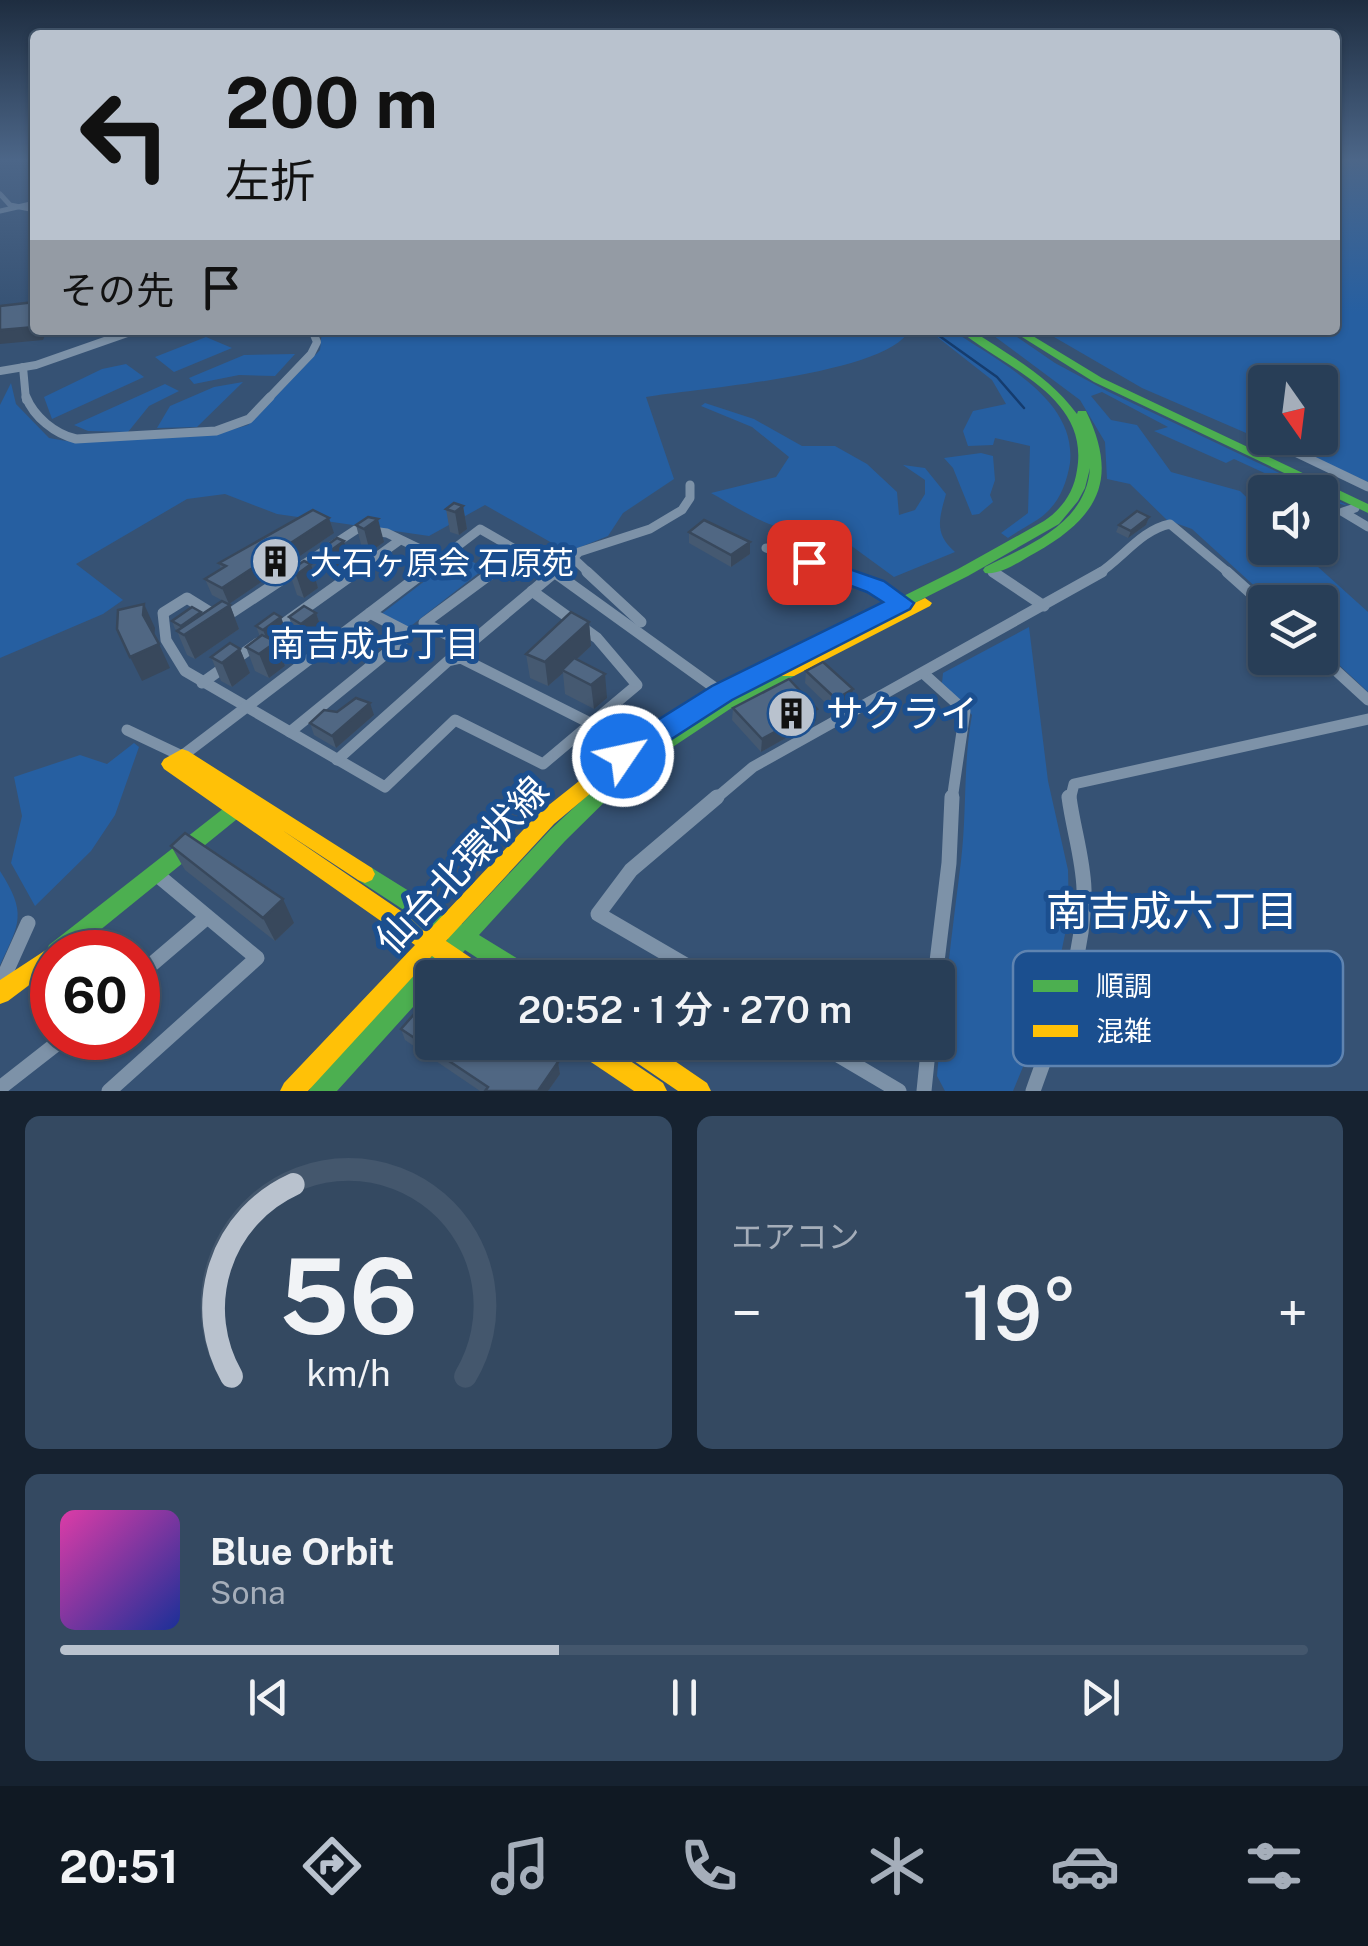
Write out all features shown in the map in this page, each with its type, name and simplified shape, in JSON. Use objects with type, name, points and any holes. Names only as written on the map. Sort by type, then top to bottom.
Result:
[{"type":"main road","name":"仙台北環状線","points":[[292,1091],[547,818],[587,783],[652,736],[722,693],[1046,528],[1072,504],[1084,480],[1083,439],[1064,404],[1039,380],[972,335]]},
{"type":"main road","name":"仙台北環状線","points":[[321,1091],[605,789],[674,736],[764,684],[1042,545],[1070,525],[1092,498],[1100,464],[1092,432],[1070,399],[985,335]]},
{"type":"main road","points":[[1024,335],[1098,380],[1364,505]]},
{"type":"main road","points":[[1037,335],[1105,376],[1364,505]]},
{"type":"main road","points":[[452,960],[170,764],[182,756],[501,960]]},
{"type":"main road","points":[[85,930],[248,799]]},
{"type":"main road","points":[[4,990],[30,972]]},
{"type":"main road","points":[[609,1060],[655,1091]]},
{"type":"main road","points":[[653,1060],[700,1091]]},
{"type":"street","points":[[0,371],[121,335]]},
{"type":"street","points":[[23,367],[26,402],[62,436],[102,438],[216,431],[249,419],[311,354],[317,342],[314,335]]},
{"type":"street","points":[[1301,455],[1368,487]]},
{"type":"street","points":[[651,638],[646,626],[574,558],[580,552],[670,521],[688,508],[693,493],[690,485]]},
{"type":"street","points":[[1364,505],[1343,512],[1368,526]]},
{"type":"street","points":[[677,960],[598,914],[631,870],[753,767],[1044,606],[1121,559],[1152,528],[1170,524],[1180,529],[1248,591]]},
{"type":"street","points":[[205,631],[358,529],[386,533],[441,558]]},
{"type":"street","points":[[127,730],[182,756],[480,529],[556,571],[722,693]]},
{"type":"street","points":[[202,684],[400,540]]},
{"type":"street","points":[[766,548],[875,586],[902,603]]},
{"type":"street","points":[[518,552],[424,623],[468,644],[556,571]]},
{"type":"street","points":[[991,570],[1044,606]]},
{"type":"street","points":[[221,620],[187,598],[163,613],[166,640],[185,671],[385,788],[455,720],[543,764],[588,722],[637,686],[597,638],[532,591]]},
{"type":"street","points":[[290,732],[404,639],[404,631],[370,613]]},
{"type":"street","points":[[172,654],[188,642]]},
{"type":"street","points":[[337,760],[448,661],[461,658],[588,722]]},
{"type":"street","points":[[1338,672],[1368,700]]},
{"type":"street","points":[[923,673],[964,710],[953,780],[949,863],[937,960]]},
{"type":"street","points":[[1077,951],[1083,915],[1081,856],[1068,793],[1074,784],[1368,719]]},
{"type":"street","points":[[109,1091],[257,958],[155,874]]},
{"type":"street","points":[[160,957],[206,918]]},
{"type":"street","points":[[4,990],[6,972],[28,924]]},
{"type":"street","points":[[0,1090],[37,1060]]},
{"type":"street","points":[[846,1060],[899,1091]]},
{"type":"street","points":[[924,1091],[927,1060]]},
{"type":"street","points":[[1033,1091],[1041,1066]]},
{"type":"shaded area","points":[[1340,211],[1368,211],[1368,482],[1309,455],[1338,455],[1338,365],[1248,365],[1248,434],[1142,388],[1051,335],[1340,335]]},
{"type":"shaded area","points":[[322,335],[906,335],[889,348],[826,370],[646,397],[674,479],[623,513],[608,536],[568,552],[485,505],[429,536],[277,514],[225,494],[187,499],[76,564],[123,600],[103,614],[0,658],[0,405],[11,383],[16,404],[49,438],[72,442],[217,434],[248,425],[320,350]]},
{"type":"shaded area","points":[[922,335],[960,335],[1011,369],[1048,401],[1069,440],[1070,463],[1056,501],[1038,519],[1008,538],[1001,533],[1028,513],[1030,446],[995,438],[993,445],[968,446],[963,431],[973,411],[1006,404],[992,380],[936,336]]},
{"type":"shaded area","points":[[993,335],[1014,335],[1107,391],[1284,475],[1269,475],[1234,459],[1226,463],[1154,431],[1168,427],[1102,392],[1091,396],[1111,420],[1137,425],[1171,472],[1240,491],[1248,499],[1248,565],[1316,565],[1368,612],[1368,692],[1338,664],[1338,585],[1253,585],[1192,529],[1167,520],[1130,484],[1107,479],[1105,442],[1080,400]]},
{"type":"shaded area","points":[[206,337],[232,348],[174,372],[155,357]]},
{"type":"shaded area","points":[[295,354],[275,376],[239,375],[194,384],[189,378],[244,355]]},
{"type":"shaded area","points":[[126,364],[144,377],[52,419],[44,397],[102,369]]},
{"type":"shaded area","points":[[243,382],[197,427],[157,428],[170,406],[214,387]]},
{"type":"shaded area","points":[[165,384],[179,391],[149,406],[128,432],[88,431],[74,425]]},
{"type":"shaded area","points":[[705,403],[754,419],[802,446],[835,446],[867,464],[897,492],[899,515],[915,510],[925,494],[925,480],[903,465],[925,468],[946,494],[940,526],[944,539],[955,552],[894,577],[831,531],[783,529],[711,493],[776,477],[789,457],[752,427],[701,406]]},
{"type":"shaded area","points":[[981,453],[993,456],[993,502],[972,515],[953,468],[944,458]]},
{"type":"shaded area","points":[[459,555],[485,568],[407,629],[380,615]]},
{"type":"shaded area","points":[[1029,627],[1048,781],[1068,870],[1069,915],[1062,951],[1013,951],[1013,1066],[1023,1066],[1013,1091],[945,1091],[937,1076],[939,1060],[955,1060],[955,960],[949,960],[972,715],[942,683],[943,673]]},
{"type":"shaded area","points":[[134,743],[139,747],[115,815],[91,851],[35,906],[11,863],[22,816],[14,777],[80,755],[107,764]]},
{"type":"shaded area","points":[[0,871],[14,897],[18,918],[0,965]]},
{"type":"building","points":[[30,303],[30,327],[0,330],[0,306]]},
{"type":"building","points":[[454,503],[463,506],[455,512],[446,509]]},
{"type":"building","points":[[313,510],[329,518],[222,588],[205,579],[226,566],[219,563]]},
{"type":"building","points":[[1137,511],[1149,517],[1131,531],[1119,525]]},
{"type":"building","points":[[368,517],[378,519],[364,529],[356,525]]},
{"type":"building","points":[[704,520],[750,542],[731,555],[689,532]]},
{"type":"building","points":[[337,538],[344,541],[330,551],[323,548]]},
{"type":"building","points":[[304,561],[311,564],[296,575],[289,571]]},
{"type":"building","points":[[222,601],[230,605],[184,635],[177,631]]},
{"type":"building","points":[[144,604],[143,615],[159,644],[130,657],[117,629],[118,610]]},
{"type":"building","points":[[304,606],[316,613],[301,624],[289,617]]},
{"type":"building","points":[[192,607],[201,612],[181,626],[172,621]]},
{"type":"building","points":[[571,612],[589,622],[545,662],[526,654]]},
{"type":"building","points":[[274,613],[281,617],[263,630],[256,626]]},
{"type":"building","points":[[262,635],[276,642],[259,654],[246,647]]},
{"type":"building","points":[[230,643],[240,649],[222,663],[211,657]]},
{"type":"building","points":[[574,658],[605,674],[591,685],[562,670]]},
{"type":"building","points":[[823,662],[853,689],[836,699],[806,671]]},
{"type":"building","points":[[789,679],[817,709],[762,739],[733,708]]},
{"type":"building","points":[[356,698],[370,703],[332,736],[310,723],[324,710],[337,712]]},
{"type":"building","points":[[185,833],[283,899],[263,918],[171,846]]},
{"type":"building","points":[[415,1013],[415,1038],[401,1029]]},
{"type":"building","points":[[448,1060],[558,1062],[538,1091],[485,1091],[488,1087]]},
{"type":"waterway","points":[[938,335],[997,377],[1024,408]]},
{"type":"traffic: fast","points":[[860,624],[1049,524],[1062,514],[1079,488],[1085,459],[1073,416],[1053,392],[972,335]]},
{"type":"traffic: fast","points":[[1024,335],[1098,380],[1368,509]]},
{"type":"traffic: fast","points":[[990,570],[1064,529],[1092,494],[1096,472],[1094,445],[1082,413]]},
{"type":"traffic: fast","points":[[321,1091],[558,835],[629,767],[724,705],[788,672]]},
{"type":"traffic: fast","points":[[85,930],[240,806]]},
{"type":"traffic: fast","points":[[365,874],[500,960]]},
{"type":"traffic: slow","points":[[788,672],[925,603]]},
{"type":"traffic: slow","points":[[292,1091],[547,818],[623,756],[722,693],[860,624]]},
{"type":"traffic: slow","points":[[365,874],[182,756],[170,764],[455,960]]},
{"type":"traffic: slow","points":[[0,993],[30,972]]},
{"type":"traffic: slow","points":[[608,1060],[655,1091]]},
{"type":"traffic: slow","points":[[653,1060],[699,1091]]},
{"type":"place","name":"大石ヶ原会 石原苑","points":[[275,562]]},
{"type":"place","name":"サクライ","points":[[791,713]]},
{"type":"district","name":"南吉成七丁目","points":[[375,643]]},
{"type":"district","name":"南吉成六丁目","points":[[1172,910]]},
{"type":"route","points":[[623,756],[722,693],[902,603],[875,586],[809,562]]}]
